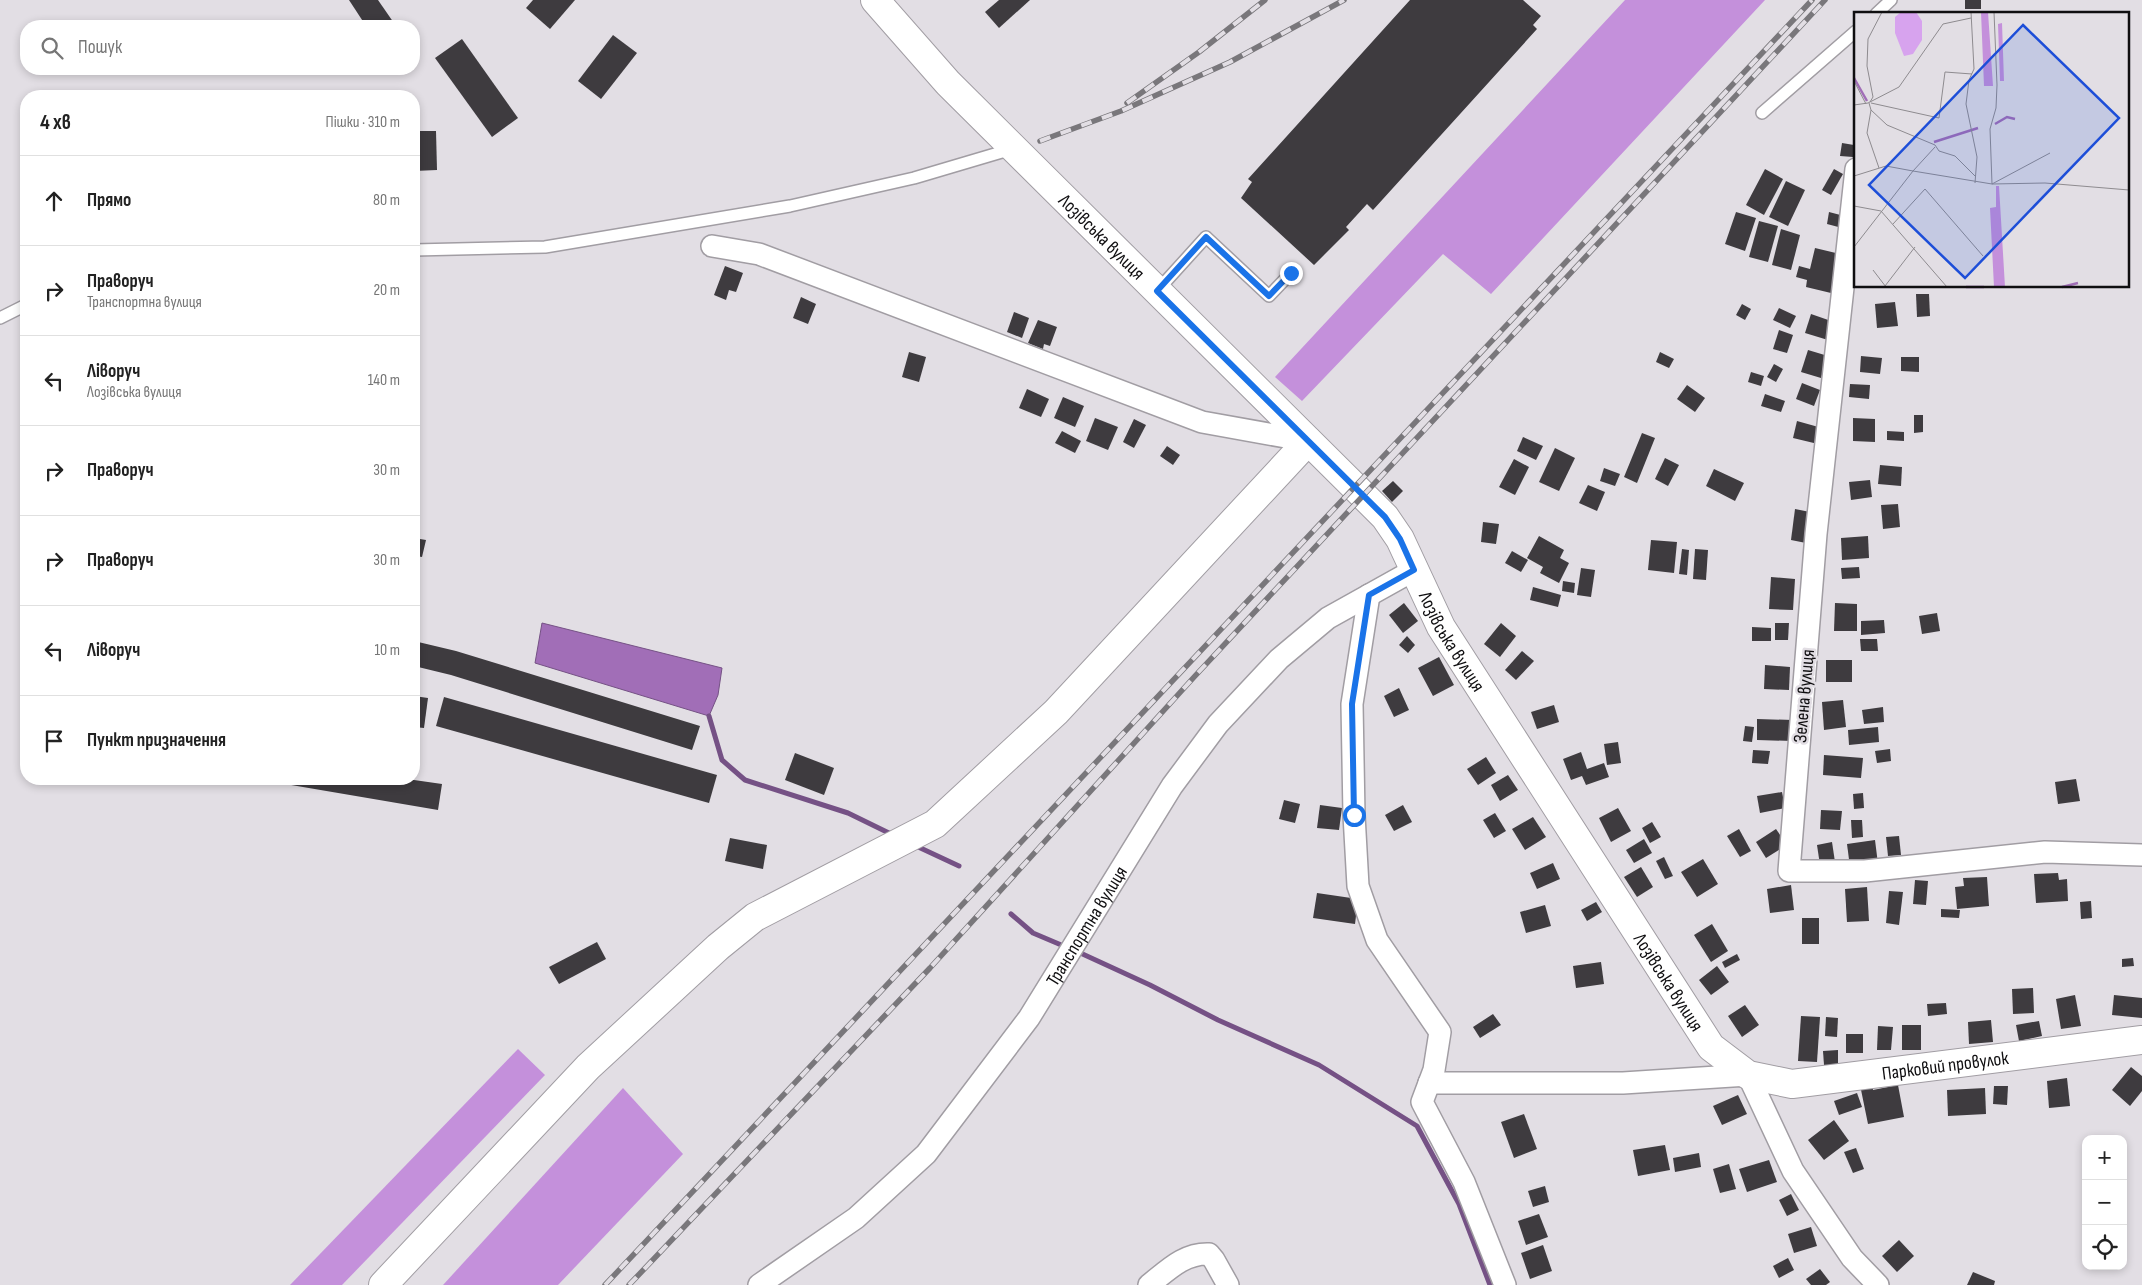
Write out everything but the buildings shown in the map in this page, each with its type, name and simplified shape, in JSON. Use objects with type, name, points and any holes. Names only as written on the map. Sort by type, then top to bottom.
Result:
[{"type":"main road","name":"Лозівська вулиця","points":[[876,0],[948,83],[1385,517],[1400,539],[1440,627],[1475,684],[1711,1047],[1748,1075]]},
{"type":"main road","points":[[383,1285],[588,1067],[718,947],[755,917],[935,824],[1056,712],[1308,441]]},
{"type":"main road","name":"Парковий провулок","points":[[1748,1075],[1792,1084],[2142,1040]]},
{"type":"street","name":"Зелена вулиця","points":[[1854,187],[1816,534],[1789,870],[1865,870],[2045,852],[2142,855]]},
{"type":"street","points":[[712,246],[759,254],[1202,422],[1308,441]]},
{"type":"street","name":"Транспортна вулиця","points":[[759,1285],[856,1218],[926,1154],[1029,1018],[1172,786],[1218,724],[1279,659],[1328,618],[1414,570]]},
{"type":"street","points":[[1369,595],[1352,704],[1354,815],[1358,886],[1377,940],[1440,1032],[1434,1070],[1422,1102],[1464,1182],[1505,1285]]},
{"type":"street","points":[[1429,1083],[1623,1083],[1748,1075]]},
{"type":"street","name":"Лозівська вулиця","points":[[1748,1075],[1793,1171],[1852,1258],[1878,1285]]},
{"type":"street","points":[[1149,1285],[1178,1262],[1196,1254],[1209,1254],[1228,1285]]},
{"type":"lane","points":[[1878,12],[1891,0]]},
{"type":"lane","points":[[1762,113],[1854,33]]},
{"type":"lane","points":[[420,250],[545,247],[790,206],[914,178],[1014,148]]},
{"type":"lane","points":[[1157,291],[1206,237],[1269,296],[1291,273]]},
{"type":"lane","points":[[0,318],[20,308]]},
{"type":"shaded area","points":[[1625,0],[1765,0],[1491,294],[1443,254],[1302,401],[1275,377]]},
{"type":"shaded area","points":[[542,623],[722,668],[718,695],[709,716],[535,663]]},
{"type":"shaded area","points":[[518,1049],[545,1075],[342,1285],[290,1285]]},
{"type":"shaded area","points":[[623,1088],[683,1154],[558,1285],[443,1285]]},
{"type":"waterway","points":[[709,716],[722,760],[745,780],[848,813],[893,835]]},
{"type":"waterway","points":[[914,845],[959,866]]},
{"type":"waterway","points":[[1011,914],[1033,933],[1066,947]]},
{"type":"waterway","points":[[1076,951],[1150,985],[1218,1020],[1319,1065],[1417,1126],[1459,1204],[1490,1285]]},
{"type":"railway","points":[[1127,103],[1199,52],[1265,0]]},
{"type":"railway","points":[[1040,141],[1121,111],[1230,62],[1344,0]]},
{"type":"railway","points":[[605,1285],[1812,0]]},
{"type":"railway","points":[[629,1285],[930,968],[1195,676],[1825,0]]},
{"type":"route","points":[[1291,273],[1269,296],[1206,237],[1157,291],[1357,487],[1385,517],[1400,539],[1414,570],[1369,595],[1352,704],[1354,815]]}]
